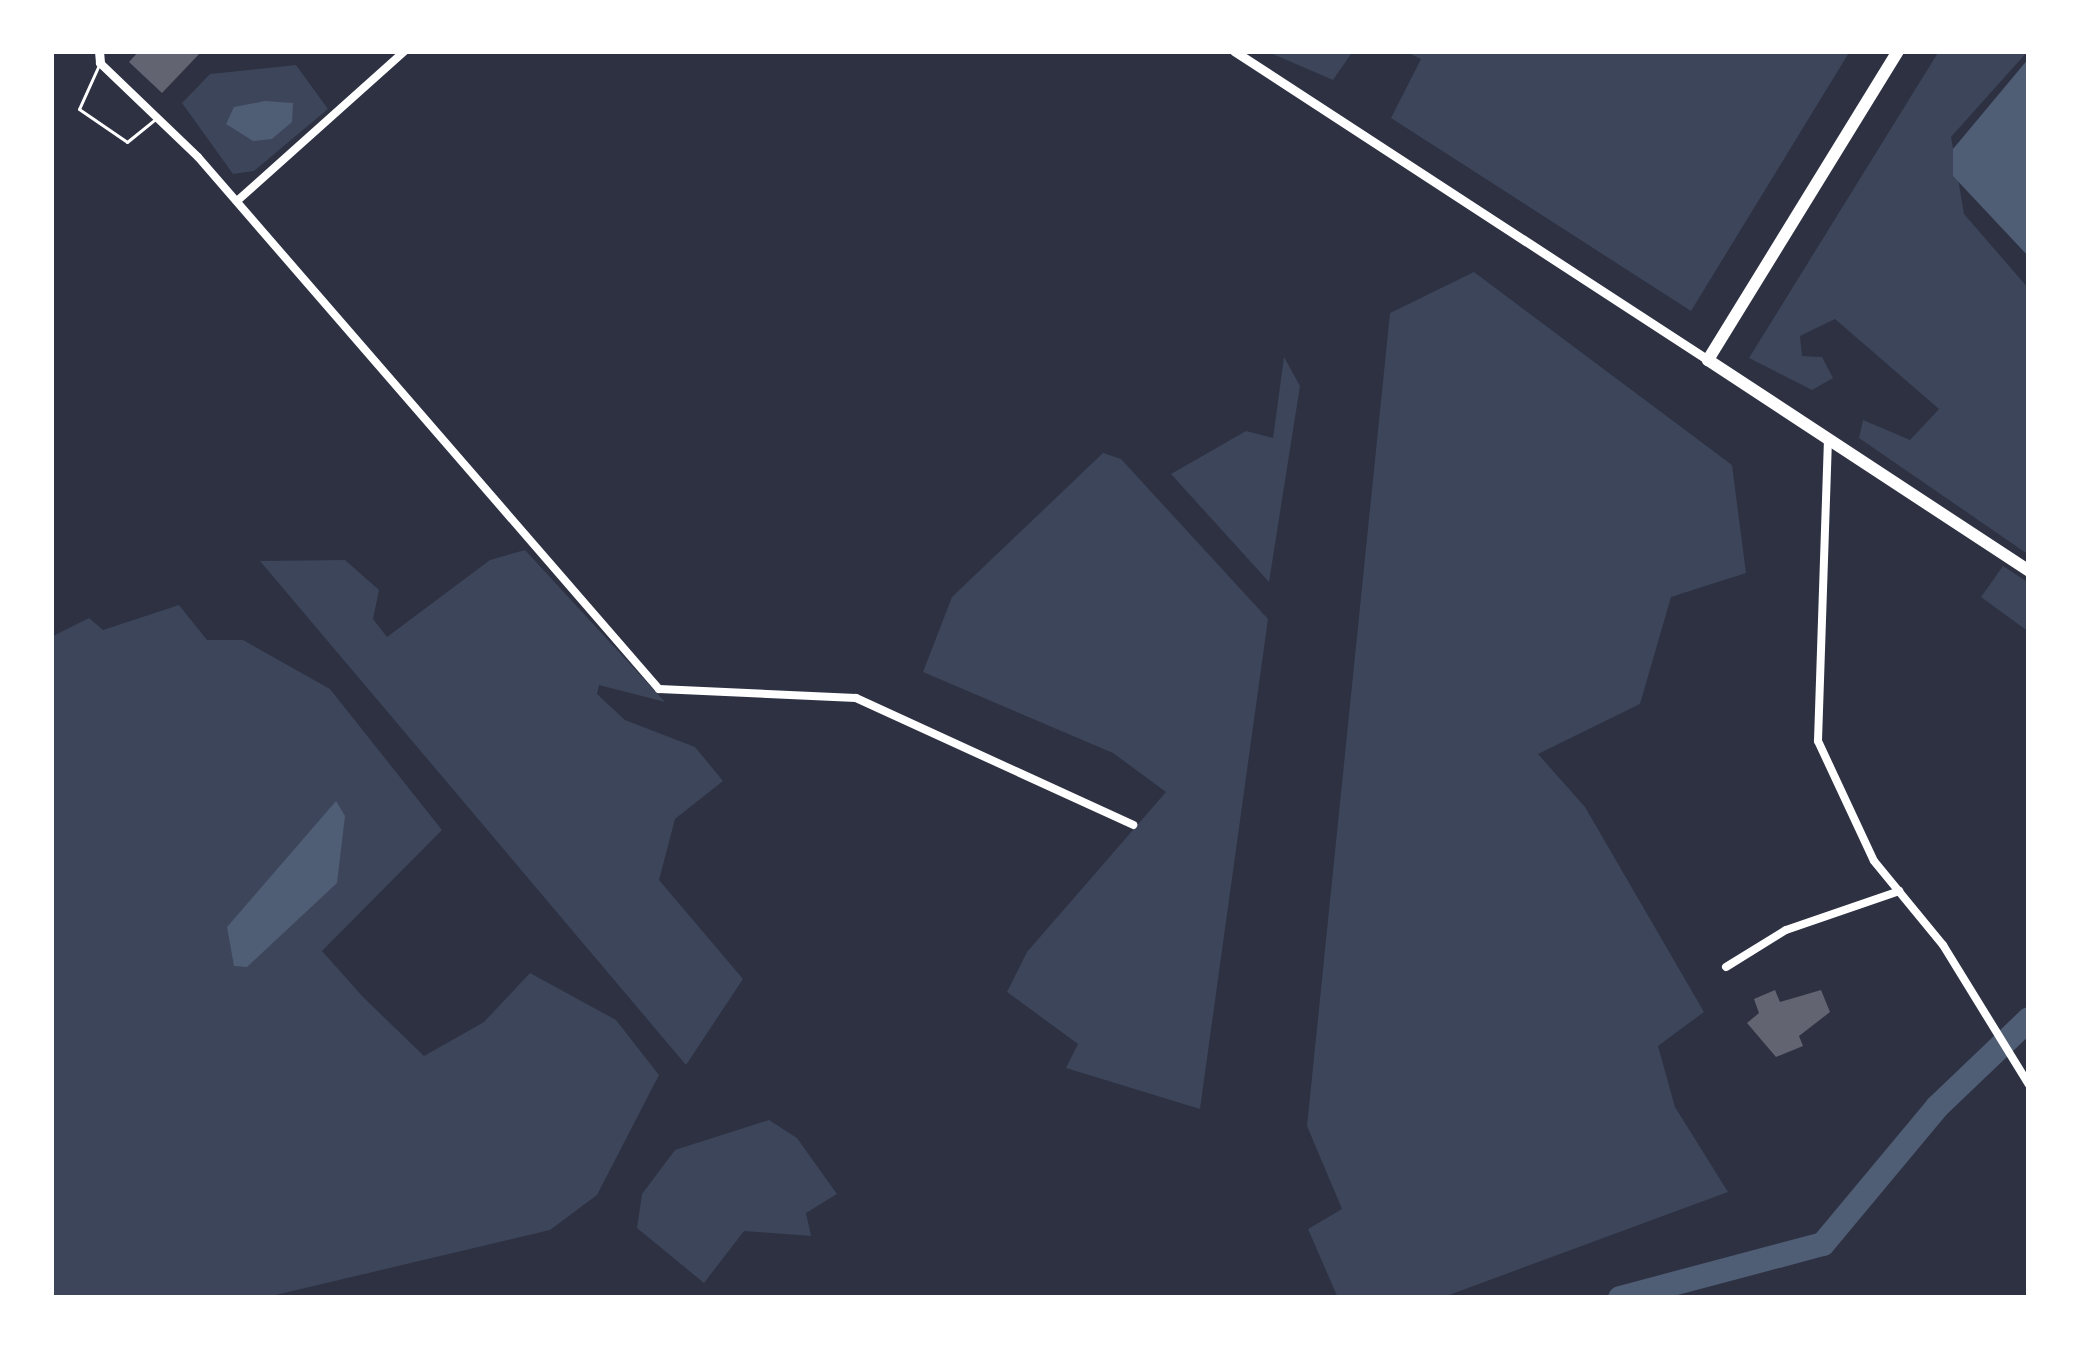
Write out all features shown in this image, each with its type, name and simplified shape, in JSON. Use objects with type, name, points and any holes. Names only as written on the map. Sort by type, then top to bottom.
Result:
[{"type":"highway","points":[[1898,51],[1708,360],[2029,572]]},
{"type":"street","points":[[237,201],[405,51]]},
{"type":"street","points":[[1234,51],[1708,360]]},
{"type":"street","points":[[99,57],[237,201],[659,689],[856,698],[1133,825]]},
{"type":"street","points":[[1828,439],[1818,741],[1850,820],[2029,1085]]},
{"type":"street","points":[[1726,968],[1786,930],[1899,891]]},
{"type":"lane","points":[[99,57],[79,109],[127,142],[157,118]]},
{"type":"shaded area","points":[[1266,51],[1353,51],[1333,80]]},
{"type":"shaded area","points":[[1404,51],[1850,51],[1691,311],[1391,118],[1421,59]]},
{"type":"shaded area","points":[[1939,51],[2028,51],[1951,137],[1964,214],[2029,289],[2029,555],[1859,438],[1863,420],[1910,440],[1939,409],[1835,319],[1800,336],[1802,356],[1822,357],[1833,378],[1812,390],[1749,358]]},
{"type":"shaded area","points":[[2029,58],[2029,257],[1953,176],[1953,149]]},
{"type":"shaded area","points":[[296,65],[328,109],[254,171],[233,174],[182,103],[210,74]]},
{"type":"shaded area","points":[[265,101],[293,103],[292,122],[272,139],[253,141],[226,124],[234,107]]},
{"type":"shaded area","points":[[1474,272],[1732,465],[1746,573],[1671,597],[1640,704],[1538,754],[1585,807],[1704,1012],[1658,1046],[1675,1107],[1728,1192],[1441,1298],[1338,1298],[1308,1229],[1342,1209],[1307,1126],[1390,313]]},
{"type":"shaded area","points":[[1284,357],[1300,386],[1269,582],[1171,474],[1246,431],[1273,438]]},
{"type":"shaded area","points":[[1103,453],[1121,459],[1268,619],[1200,1109],[1066,1068],[1078,1044],[1007,992],[1027,952],[1166,792],[1113,753],[923,672],[952,597]]},
{"type":"shaded area","points":[[525,550],[665,702],[599,685],[597,694],[625,720],[695,747],[723,781],[675,819],[659,880],[743,979],[686,1065],[260,561],[345,560],[379,590],[373,619],[387,637],[490,560]]},
{"type":"shaded area","points":[[2003,566],[2029,583],[2029,632],[1981,597]]},
{"type":"shaded area","points":[[179,605],[207,640],[243,640],[330,689],[442,830],[322,951],[363,997],[424,1056],[484,1022],[530,973],[616,1020],[659,1075],[597,1195],[550,1230],[263,1298],[51,1298],[51,637],[89,618],[103,630]]},
{"type":"shaded area","points":[[336,801],[345,816],[337,883],[247,967],[234,966],[227,927]]},
{"type":"shaded area","points":[[769,1120],[797,1138],[837,1194],[806,1213],[811,1236],[744,1231],[704,1283],[637,1228],[642,1194],[675,1150]]},
{"type":"building","points":[[139,51],[202,51],[162,93],[129,62]]},
{"type":"building","points":[[1775,990],[1780,1002],[1821,990],[1830,1012],[1799,1036],[1803,1046],[1776,1057],[1747,1023],[1759,1013],[1754,999]]},
{"type":"waterway","points":[[1620,1298],[1823,1244],[1937,1107],[2029,1019]]}]
